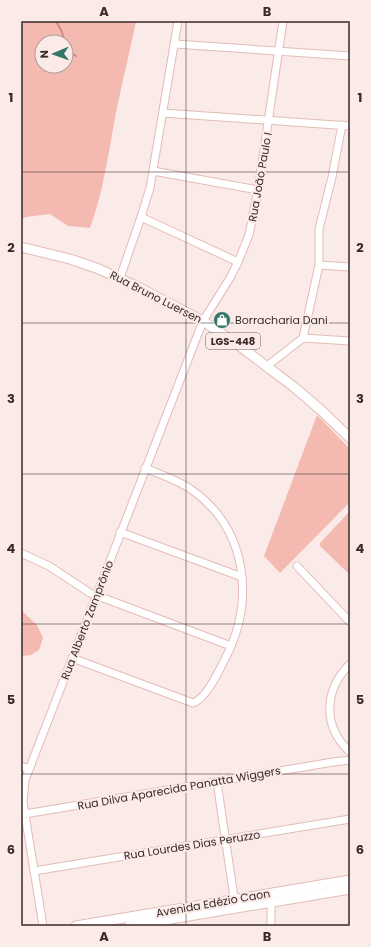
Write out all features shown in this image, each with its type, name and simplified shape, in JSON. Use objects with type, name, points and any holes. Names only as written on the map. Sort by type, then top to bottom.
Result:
[{"type":"main road","name":"Rua Bruno Luersen","points":[[21,247],[70,259],[99,269],[120,278],[203,322],[267,366],[318,407],[350,438]]},
{"type":"main road","name":"Avenida Edézio Caon","points":[[129,926],[146,925],[235,904],[350,880]]},
{"type":"main road","name":"Avenida Edézio Caon","points":[[76,926],[235,904],[271,902],[350,889]]},
{"type":"street","points":[[120,278],[141,217],[153,171],[178,21]]},
{"type":"street","name":"Rua João Paulo I","points":[[203,322],[238,262],[249,235],[270,120],[283,21]]},
{"type":"street","points":[[175,44],[350,56]]},
{"type":"street","points":[[163,113],[350,126]]},
{"type":"street","points":[[267,366],[303,338],[319,265],[319,229],[332,177],[342,125]]},
{"type":"street","points":[[153,171],[258,190]]},
{"type":"street","points":[[141,217],[238,262]]},
{"type":"street","points":[[319,265],[350,267]]},
{"type":"street","name":"Rua Alberto Zamprônio","points":[[43,926],[25,814],[23,791],[25,780],[120,532],[203,322]]},
{"type":"street","points":[[303,338],[350,341]]},
{"type":"street","points":[[72,658],[193,703],[202,698],[231,646],[239,622],[242,606],[242,577],[240,559],[234,541],[217,513],[206,501],[191,489],[145,468]]},
{"type":"street","points":[[120,532],[242,577]]},
{"type":"street","points":[[21,553],[41,562],[81,588],[96,595],[231,646]]},
{"type":"street","points":[[297,566],[350,622]]},
{"type":"street","points":[[333,762],[348,750],[340,741],[331,722],[329,702],[338,677],[350,664]]},
{"type":"street","name":"Rua Dilva Aparecida Panatta Wiggers","points":[[25,814],[350,760]]},
{"type":"street","points":[[21,766],[29,769]]},
{"type":"street","points":[[217,782],[235,904]]},
{"type":"street","name":"Rua Lourdes Dias Peruzzo","points":[[34,871],[350,819]]},
{"type":"street","points":[[271,902],[271,926]]},
{"type":"shaded area","points":[[21,21],[136,21],[116,111],[102,185],[90,228],[68,226],[50,214],[26,217],[21,220]]},
{"type":"shaded area","points":[[317,415],[350,449],[350,502],[280,573],[264,556]]},
{"type":"shaded area","points":[[350,511],[350,575],[320,546],[320,543]]},
{"type":"shaded area","points":[[21,610],[37,625],[43,638],[39,650],[31,655],[21,656]]},
{"type":"waterway","points":[[56,21],[62,34]]},
{"type":"place","name":"Borracharia Dani","points":[[222,320]]}]
